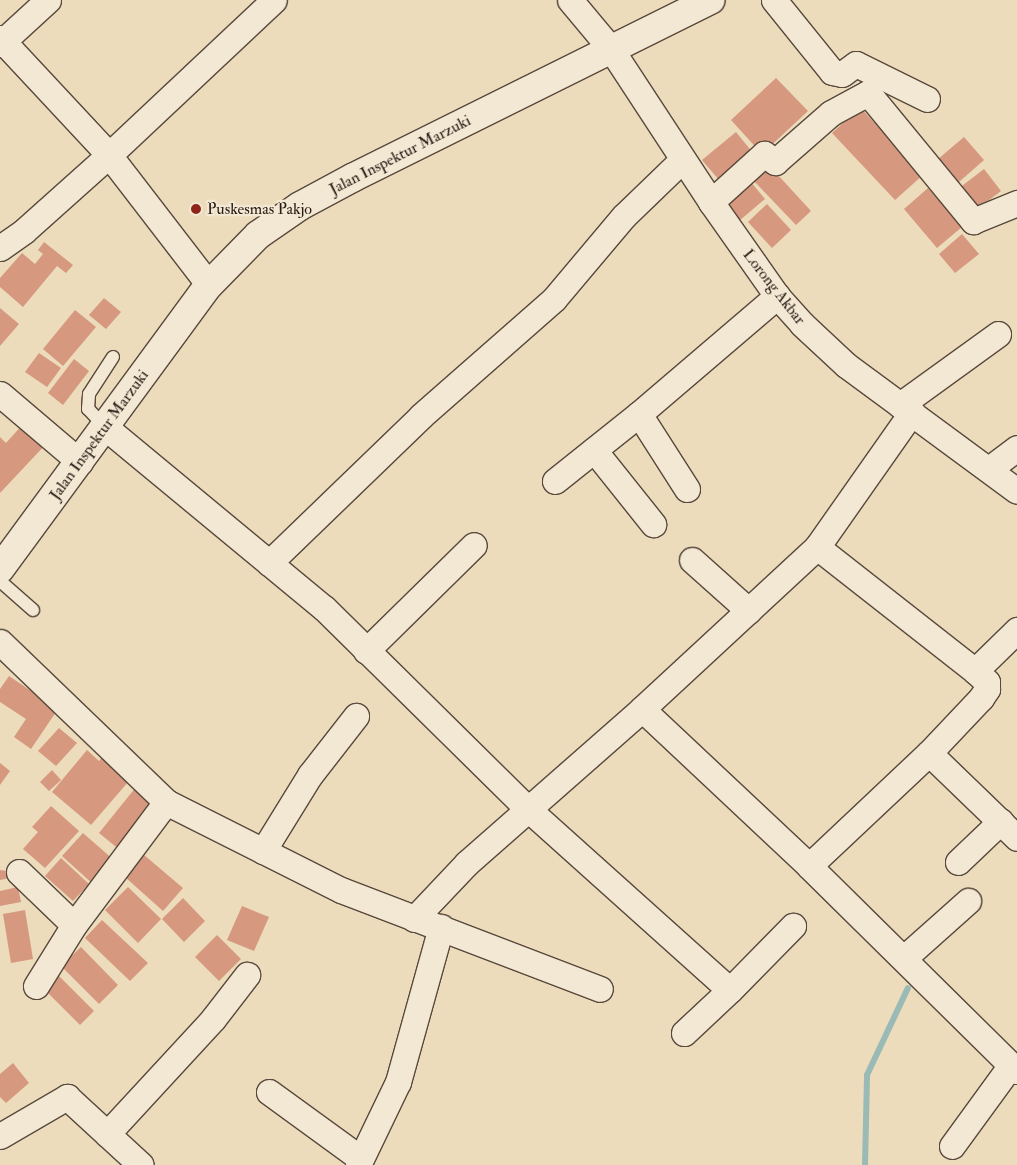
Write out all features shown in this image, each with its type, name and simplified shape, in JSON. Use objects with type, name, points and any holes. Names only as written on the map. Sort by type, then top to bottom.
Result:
[{"type":"street","points":[[48,0],[1,41],[109,155],[209,285]]},
{"type":"street","name":"Lorong Akbar","points":[[570,0],[611,49],[682,160],[776,296],[824,346],[989,468],[1017,491]]},
{"type":"street","name":"Jalan Inspektur Marzuki","points":[[0,569],[209,285],[258,234],[300,206],[710,0]]},
{"type":"street","points":[[774,0],[832,72],[842,74],[856,64],[926,99]]},
{"type":"street","points":[[0,248],[24,231],[109,155],[262,4]]},
{"type":"street","points":[[711,202],[764,154],[775,162],[831,113],[868,93],[972,221],[1017,203]]},
{"type":"street","points":[[269,563],[422,416],[554,299],[624,216],[682,160]]},
{"type":"street","points":[[555,481],[639,414],[776,296]]},
{"type":"street","points":[[414,919],[467,863],[642,709],[817,547],[906,408],[998,334]]},
{"type":"street","points":[[0,394],[80,462]]},
{"type":"street","points":[[639,414],[687,489]]},
{"type":"street","points":[[105,427],[324,608],[528,809],[730,990]]},
{"type":"street","points":[[989,468],[1017,448]]},
{"type":"street","points":[[594,450],[653,524]]},
{"type":"street","points":[[366,651],[474,545]]},
{"type":"street","points":[[809,866],[929,753],[985,693],[987,682],[817,547]]},
{"type":"street","points":[[692,560],[749,611]]},
{"type":"street","points":[[975,671],[1017,630]]},
{"type":"street","points":[[0,642],[166,802],[341,890],[600,989]]},
{"type":"street","points":[[642,709],[809,866],[1014,1068],[952,1146]]},
{"type":"street","points":[[263,851],[310,775],[356,716]]},
{"type":"street","points":[[929,753],[1009,829],[958,862]]},
{"type":"street","points":[[36,986],[74,925],[166,802]]},
{"type":"street","points":[[19,872],[74,925]]},
{"type":"street","points":[[904,958],[968,901]]},
{"type":"street","points":[[684,1033],[730,990],[793,926]]},
{"type":"street","points":[[269,1092],[359,1162],[398,1082],[441,927]]},
{"type":"street","points":[[107,1134],[213,1019],[247,975]]},
{"type":"street","points":[[0,1136],[67,1097],[141,1165]]},
{"type":"lane","points":[[105,427],[88,409],[89,394],[112,357]]},
{"type":"lane","points":[[0,581],[33,610]]},
{"type":"building","points":[[776,78],[808,111],[762,154],[731,120]]},
{"type":"building","points":[[860,107],[923,175],[895,200],[832,133]]},
{"type":"building","points":[[736,132],[758,159],[725,187],[702,160]]},
{"type":"building","points":[[964,137],[984,160],[951,189],[931,165]]},
{"type":"building","points":[[766,162],[811,211],[796,225],[750,177]]},
{"type":"building","points":[[984,169],[1001,191],[971,214],[954,192]]},
{"type":"building","points":[[750,181],[765,199],[739,221],[724,203]]},
{"type":"building","points":[[928,188],[962,227],[937,248],[904,209]]},
{"type":"building","points":[[767,204],[791,230],[772,248],[748,222]]},
{"type":"building","points":[[962,234],[979,254],[955,273],[939,254]]},
{"type":"building","points":[[44,242],[73,265],[66,273],[57,266],[23,307],[0,287],[0,278],[22,253],[35,264],[43,254],[38,250]]},
{"type":"building","points":[[104,298],[121,312],[106,329],[89,315]]},
{"type":"building","points":[[0,308],[19,324],[0,346]]},
{"type":"building","points":[[75,310],[96,327],[63,366],[43,349]]},
{"type":"building","points":[[39,353],[61,368],[47,387],[25,372]]},
{"type":"building","points":[[74,359],[89,371],[63,405],[48,393]]},
{"type":"building","points":[[25,422],[47,443],[0,493],[0,437],[6,443]]},
{"type":"building","points":[[9,676],[58,709],[31,749],[14,737],[26,719],[0,702],[0,689]]},
{"type":"building","points":[[59,728],[77,743],[56,766],[38,751]]},
{"type":"building","points":[[87,750],[99,761],[104,755],[135,774],[91,825],[52,792]]},
{"type":"building","points":[[0,763],[10,771],[0,785]]},
{"type":"building","points":[[52,770],[61,780],[49,791],[40,782]]},
{"type":"building","points":[[136,787],[159,805],[121,851],[99,833]]},
{"type":"building","points":[[51,806],[79,831],[45,868],[23,849],[38,832],[32,827]]},
{"type":"building","points":[[83,833],[115,861],[94,885],[62,856]]},
{"type":"building","points":[[144,855],[183,888],[163,911],[125,877]]},
{"type":"building","points":[[61,858],[89,884],[73,901],[45,876]]},
{"type":"building","points":[[0,870],[14,872],[15,877],[0,880]]},
{"type":"building","points":[[18,887],[21,902],[0,906],[0,891]]},
{"type":"building","points":[[128,887],[161,919],[138,943],[105,910]]},
{"type":"building","points":[[183,898],[205,921],[184,942],[162,919]]},
{"type":"building","points":[[242,906],[269,917],[254,951],[227,940]]},
{"type":"building","points":[[25,910],[33,959],[11,963],[3,914]]},
{"type":"building","points":[[102,920],[148,963],[130,981],[85,938]]},
{"type":"building","points":[[217,935],[241,959],[219,981],[195,957]]},
{"type":"building","points":[[81,947],[118,985],[99,1004],[61,966]]},
{"type":"building","points":[[56,973],[94,1011],[80,1025],[42,987]]},
{"type":"building","points":[[13,1063],[29,1083],[6,1103],[0,1097],[0,1074]]},
{"type":"waterway","points":[[865,1165],[867,1075],[908,988]]},
{"type":"place","name":"Puskesmas Pakjo","points":[[196,209]]}]
